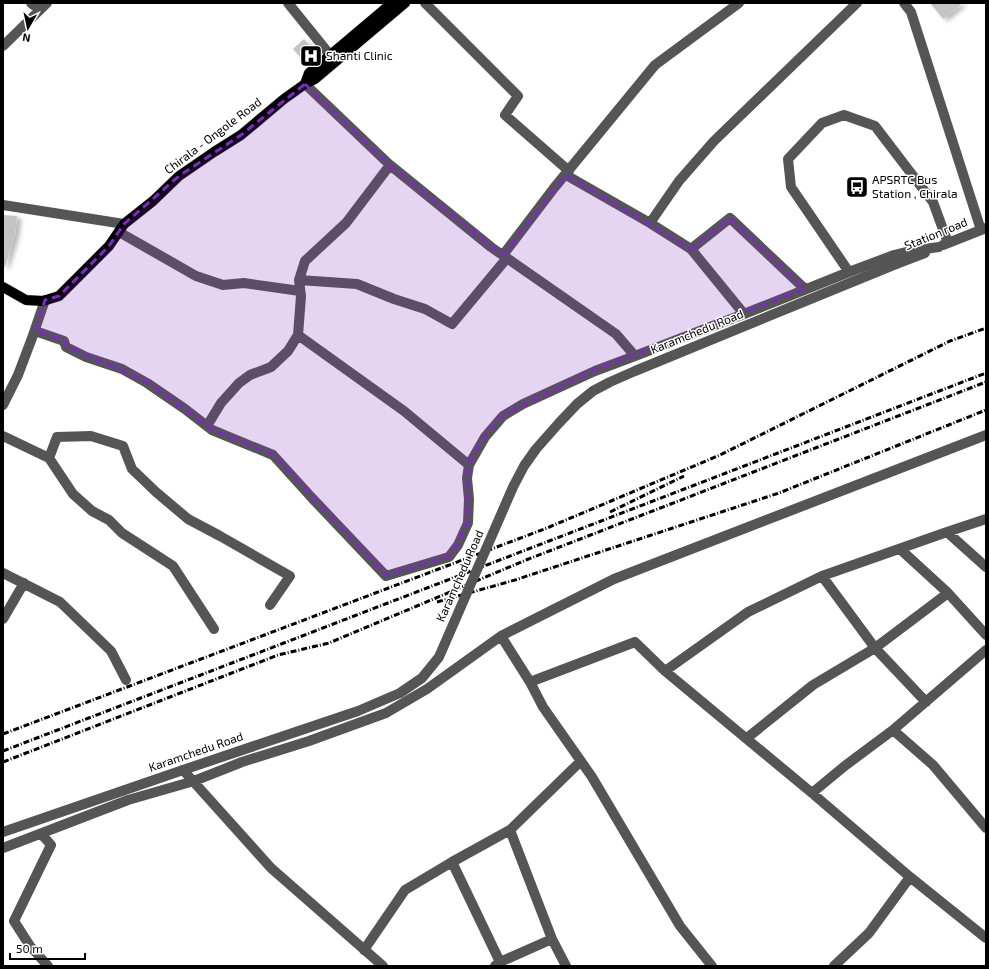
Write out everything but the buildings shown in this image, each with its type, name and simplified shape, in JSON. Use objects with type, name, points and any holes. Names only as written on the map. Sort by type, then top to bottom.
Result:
[{"type":"main road","points":[[305,84],[309,73],[392,3]]},
{"type":"main road","name":"Chirala - Ongole Road","points":[[3,287],[26,300],[45,300],[59,296],[109,246],[122,228],[179,176],[241,135],[284,99],[305,84],[315,79],[405,3]]},
{"type":"street","points":[[31,3],[44,6]]},
{"type":"street","points":[[288,3],[330,55]]},
{"type":"street","points":[[425,3],[518,96],[505,115],[567,173],[691,249],[744,314]]},
{"type":"street","points":[[299,280],[357,284],[394,299],[425,309],[452,324],[567,173],[655,65],[740,3]]},
{"type":"street","points":[[650,223],[679,181],[714,141],[857,3]]},
{"type":"street","points":[[904,3],[911,12],[984,229]]},
{"type":"street","points":[[3,46],[44,6]]},
{"type":"street","points":[[305,84],[390,165],[491,247],[616,334],[635,356]]},
{"type":"street","points":[[35,331],[64,341],[66,347],[86,357],[122,369],[147,383],[212,430],[273,455],[386,576],[449,557],[458,546],[468,523],[469,498],[467,478],[469,465],[485,437],[503,416],[523,404],[595,371],[849,272],[894,255],[943,245],[933,202],[875,126],[844,115],[822,123],[788,159],[791,187],[849,272]]},
{"type":"street","points":[[207,426],[221,403],[239,383],[250,375],[271,367],[288,352],[298,335],[299,280],[306,261],[346,223],[390,165]]},
{"type":"street","points":[[3,205],[122,228],[196,276],[223,285],[244,283],[300,291]]},
{"type":"street","points":[[691,249],[730,218],[805,289]]},
{"type":"street","name":"Station road","points":[[896,264],[984,229]]},
{"type":"street","name":"Karamchedu Road","points":[[3,832],[358,711],[400,693],[422,678],[439,657],[513,487],[524,466],[536,449],[577,404],[593,391],[635,371],[896,264]]},
{"type":"street","points":[[3,405],[18,375],[45,300]]},
{"type":"street","points":[[298,335],[404,411],[469,465]]},
{"type":"street","points":[[3,848],[128,800],[194,781],[242,762],[309,741],[386,713],[427,689],[501,636],[614,579],[986,435]]},
{"type":"street","points":[[3,436],[49,458],[73,494],[92,511],[109,520],[122,533],[173,566],[214,629]]},
{"type":"street","points":[[49,458],[57,437],[91,436],[123,446],[132,469],[188,519],[290,576],[270,606]]},
{"type":"street","points":[[665,671],[748,612],[822,576],[986,519]]},
{"type":"street","points":[[947,532],[986,567]]},
{"type":"street","points":[[900,549],[948,593],[986,635]]},
{"type":"street","points":[[3,573],[60,602],[111,651],[126,680]]},
{"type":"street","points":[[822,576],[875,648],[926,702]]},
{"type":"street","points":[[3,619],[24,583]]},
{"type":"street","points":[[747,738],[813,686],[875,648],[948,593]]},
{"type":"street","points":[[501,636],[530,682],[543,707],[592,777],[680,926],[712,966]]},
{"type":"street","points":[[530,682],[634,642],[665,671],[747,738],[910,877],[986,938]]},
{"type":"street","points":[[812,793],[846,765],[893,730],[986,650]]},
{"type":"street","points":[[893,730],[933,765],[986,828]]},
{"type":"street","points":[[364,950],[405,890],[510,830],[581,761]]},
{"type":"street","points":[[183,770],[271,868],[383,966]]},
{"type":"street","points":[[510,830],[552,939],[566,966]]},
{"type":"street","points":[[40,834],[51,845],[14,921],[30,946],[48,966]]},
{"type":"street","points":[[452,862],[504,963],[552,939]]},
{"type":"street","points":[[834,966],[869,933],[910,877]]},
{"type":"highlighted area","points":[[305,84],[390,165],[503,255],[566,175],[691,249],[730,218],[805,289],[595,371],[503,416],[485,437],[469,465],[468,523],[458,545],[449,557],[386,576],[273,455],[212,430],[147,383],[66,347],[64,341],[35,331],[45,300],[59,296],[109,246],[124,224],[179,176],[241,135]]},
{"type":"railway","points":[[3,734],[547,528],[720,455],[950,341],[986,328]]},
{"type":"railway","points":[[3,751],[986,373]]},
{"type":"railway","points":[[3,762],[278,655],[329,643],[526,560],[986,382]]},
{"type":"railway","points":[[437,602],[515,580],[779,493],[986,410]]},
{"type":"railway","points":[[610,512],[684,476]]},
{"type":"place","name":"Shanti Clinic","points":[[311,56]]},
{"type":"place","name":"APSRTC Bus Station , Chirala","points":[[857,187]]}]
